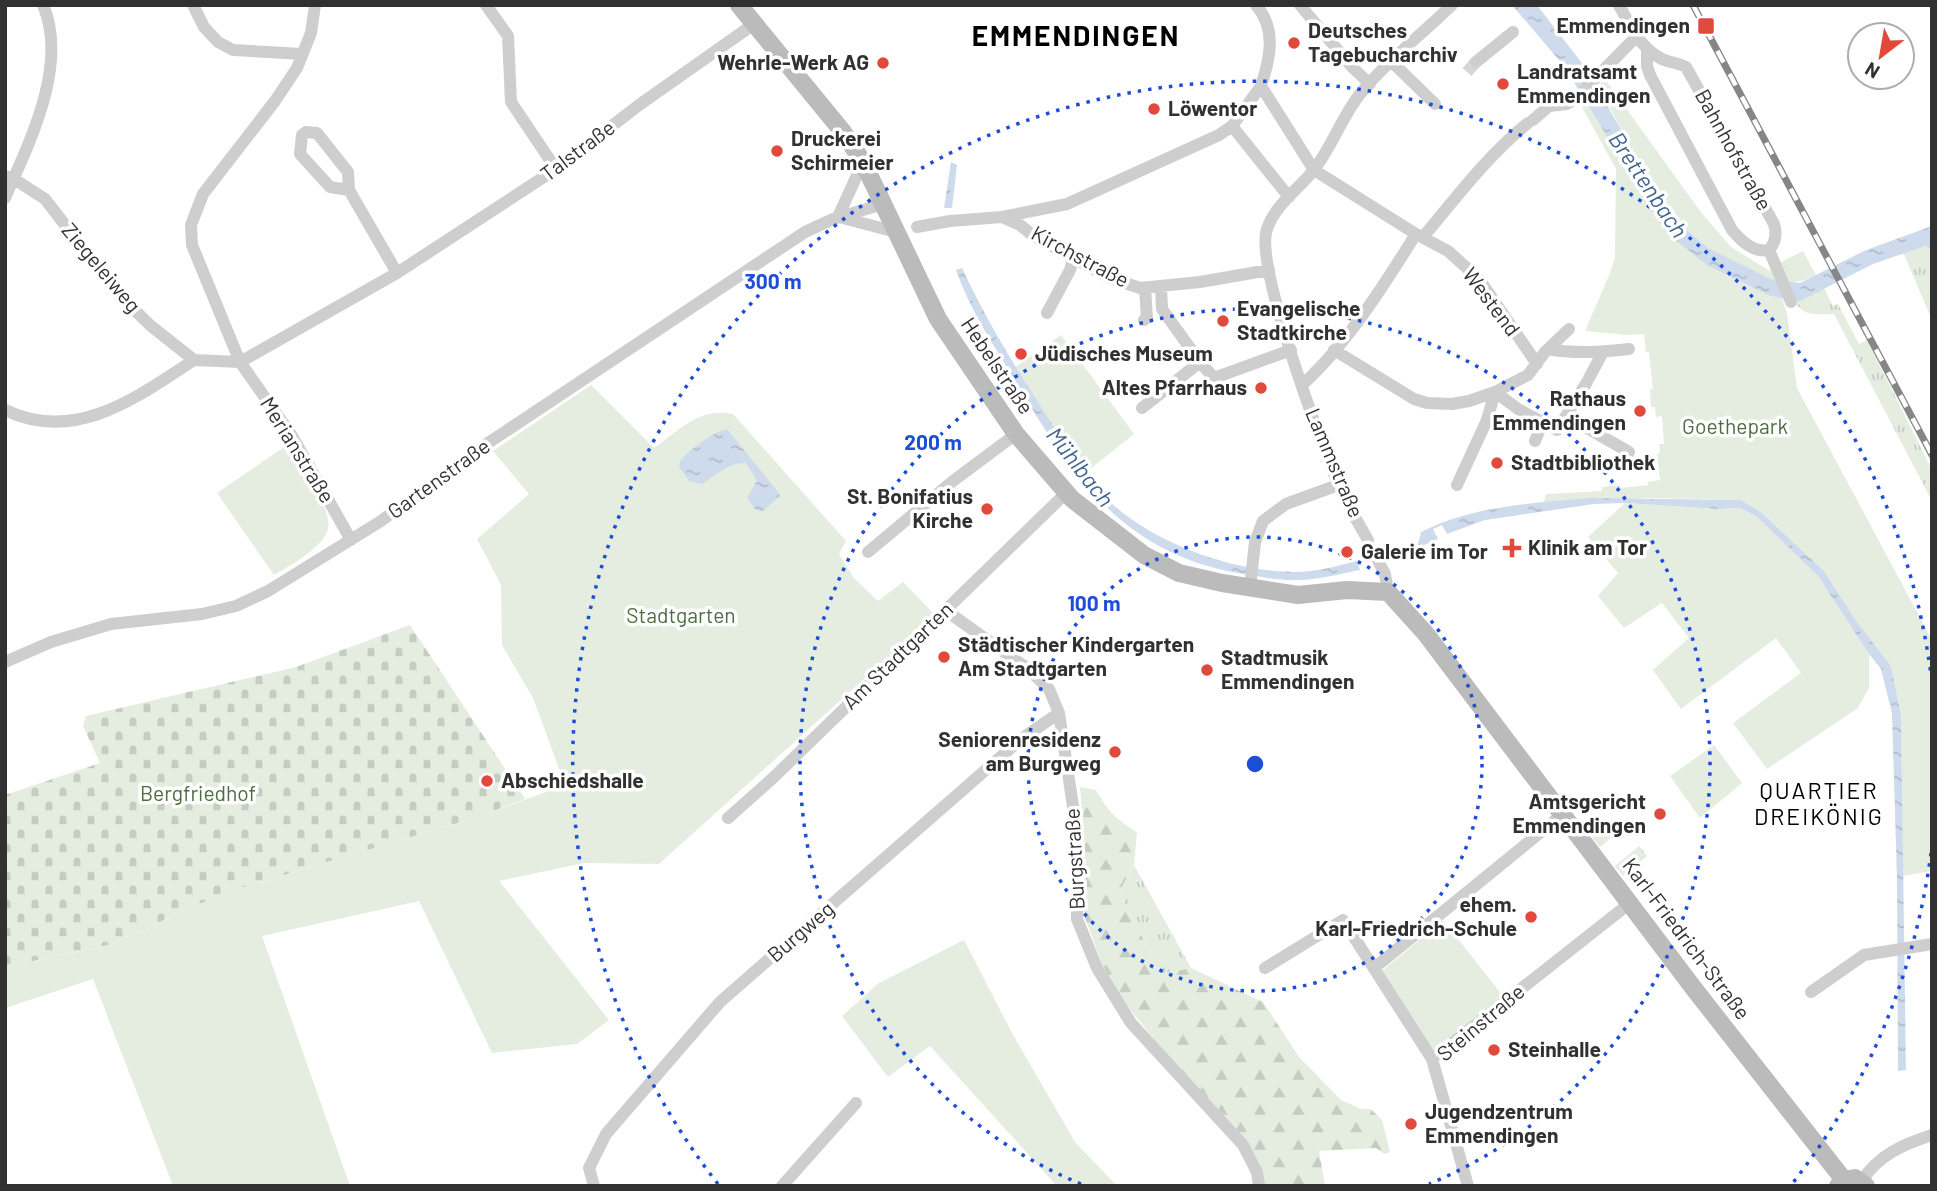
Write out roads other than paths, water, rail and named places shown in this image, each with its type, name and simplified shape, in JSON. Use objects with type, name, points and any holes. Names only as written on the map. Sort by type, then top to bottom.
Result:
[{"type":"street","points":[[5,198],[9,177],[40,117],[52,52],[43,5]]},
{"type":"street","points":[[193,5],[204,27],[218,42],[233,50],[302,54]]},
{"type":"street","name":"Merianstraße","points":[[315,5],[311,33],[297,68],[203,194],[191,225],[191,245],[240,362],[292,436],[351,540]]},
{"type":"street","points":[[486,5],[508,36],[511,103],[556,169]]},
{"type":"street","name":"Hebelstraße","points":[[739,5],[843,132],[863,162],[938,319],[1016,434],[1066,493],[1122,539],[1169,569],[1200,579],[1252,577],[1298,595],[1358,590],[1388,592]]},
{"type":"street","points":[[917,227],[950,221],[1002,218],[1067,204],[1219,135],[1231,127],[1261,86],[1271,50],[1266,21],[1256,5]]},
{"type":"street","points":[[1300,5],[1352,67],[1366,88]]},
{"type":"street","points":[[1161,286],[1162,309],[1214,378],[1291,350],[1278,312],[1269,270],[1264,243],[1266,229],[1289,197],[1314,170],[1366,88],[1452,5]]},
{"type":"street","name":"Bahnhofstraße","points":[[1619,5],[1636,37],[1647,50],[1686,67],[1769,214],[1776,232],[1769,250],[1762,252],[1754,249],[1739,239],[1732,230],[1650,75],[1647,50]]},
{"type":"street","name":"Talstraße","points":[[240,362],[397,273],[556,169],[639,105],[754,24]]},
{"type":"street","points":[[1476,62],[1513,32]]},
{"type":"street","name":"Lammstraße","points":[[1303,384],[1334,350],[1420,236],[1511,136],[1549,106],[1567,104],[1579,95],[1636,37]]},
{"type":"street","points":[[1392,62],[1435,104]]},
{"type":"street","points":[[1650,75],[1670,62]]},
{"type":"street","points":[[1261,86],[1314,170],[1420,236]]},
{"type":"street","points":[[1231,127],[1289,197]]},
{"type":"street","points":[[349,190],[330,187],[300,154],[302,135],[306,132],[317,133],[348,172],[349,190],[397,273]]},
{"type":"street","points":[[863,162],[838,217],[896,232]]},
{"type":"street","name":"Ziegeleiweg","points":[[9,177],[45,199],[121,297],[151,326],[194,360]]},
{"type":"street","name":"Gartenstraße","points":[[5,662],[51,642],[111,624],[202,614],[236,606],[268,591],[351,540],[488,443],[805,232],[838,217],[883,204]]},
{"type":"street","name":"Kirchstraße","points":[[1002,218],[1020,225],[1073,259],[1110,278],[1140,288],[1269,270]]},
{"type":"street","name":"Westend","points":[[1420,236],[1448,251],[1479,279],[1537,364]]},
{"type":"street","name":"Bahnhofstraße","points":[[1769,250],[1791,302]]},
{"type":"street","points":[[1047,313],[1073,259]]},
{"type":"street","points":[[1144,320],[1147,318],[1145,288]]},
{"type":"street","points":[[1334,350],[1414,399],[1427,403],[1469,401],[1495,392],[1528,375],[1548,349],[1569,329]]},
{"type":"street","points":[[1548,349],[1563,352],[1629,349]]},
{"type":"street","name":"Lammstraße","points":[[1291,350],[1338,485],[1385,574],[1388,592]]},
{"type":"street","points":[[1495,392],[1518,409],[1557,430],[1603,352]]},
{"type":"street","points":[[5,410],[44,422],[75,420],[124,405],[194,360],[240,362]]},
{"type":"street","points":[[1142,408],[1200,362]]},
{"type":"street","points":[[1537,364],[1553,363]]},
{"type":"street","points":[[1457,485],[1487,420],[1495,392]]},
{"type":"street","points":[[1566,416],[1629,452]]},
{"type":"street","points":[[1535,441],[1543,422]]},
{"type":"street","points":[[868,552],[1016,434]]},
{"type":"street","points":[[1252,577],[1255,542],[1263,521],[1286,504],[1338,485]]},
{"type":"street","name":"Am Stadtgarten","points":[[728,818],[774,777],[1066,493]]},
{"type":"street","name":"Karl-Friedrich-Straße","points":[[1388,592],[1420,626],[1804,1131],[1853,1183]]},
{"type":"street","name":"Burgstraße","points":[[945,610],[1028,669],[1049,689],[1059,713],[1077,833],[1077,919],[1097,968],[1130,1023],[1243,1145],[1257,1172],[1259,1186]]},
{"type":"street","name":"Burgweg","points":[[594,1186],[589,1168],[606,1134],[720,1002],[1020,740],[1059,713]]},
{"type":"street","points":[[1374,968],[1563,814]]},
{"type":"street","name":"Steinstraße","points":[[1468,1186],[1432,1059],[1629,903]]},
{"type":"street","points":[[1265,968],[1343,920],[1432,1059]]},
{"type":"street","points":[[1811,992],[1864,955],[1932,944]]},
{"type":"street","points":[[782,1186],[856,1103]]},
{"type":"street","points":[[1853,1183],[1901,1145],[1931,1135]]},
{"type":"water","name":"Brettenbach","points":[[1512,5],[1537,5],[1588,71],[1659,198],[1677,222],[1708,248],[1771,279],[1800,283],[1866,250],[1932,226],[1932,249],[1925,246],[1873,264],[1800,301],[1770,296],[1707,265],[1665,232],[1564,66]]},
{"type":"water","points":[[951,162],[957,165],[952,208],[944,208]]},
{"type":"water","name":"Mühlbach","points":[[962,268],[1017,370],[1060,438],[1102,494],[1120,511],[1166,539],[1217,560],[1270,571],[1295,572],[1357,561],[1360,570],[1297,580],[1238,573],[1198,563],[1164,549],[1134,530],[1107,507],[1083,481],[1040,421],[969,301],[956,270]]},
{"type":"water","points":[[727,429],[779,493],[780,496],[763,511],[756,510],[747,498],[757,481],[746,463],[728,467],[702,484],[689,481],[679,467],[680,461],[696,446]]},
{"type":"water","points":[[1589,498],[1741,500],[1762,513],[1824,571],[1854,618],[1891,666],[1901,715],[1906,1070],[1898,1071],[1897,878],[1892,713],[1881,669],[1818,576],[1757,517],[1740,508],[1594,504],[1485,520],[1447,534],[1442,525],[1433,529],[1438,539],[1417,548],[1421,532],[1461,516],[1503,507]]},
{"type":"tunnel","points":[[1467,72],[1476,62]]},
{"type":"railway","points":[[1693,5],[1932,455]]},
{"type":"place","name":"Emmendingen","points":[[1706,26]]},
{"type":"place","name":"Deutsches Tagebucharchiv","points":[[1294,43]]},
{"type":"place","name":"Wehrle-Werk AG","points":[[883,63]]},
{"type":"place","name":"Landratsamt Emmendingen","points":[[1503,84]]},
{"type":"place","name":"Löwentor","points":[[1154,109]]},
{"type":"place","name":"Druckerei Schirmeier","points":[[777,151]]},
{"type":"place","name":"Evangelische Stadtkirche","points":[[1223,321]]},
{"type":"place","name":"Jüdisches Museum","points":[[1021,354]]},
{"type":"place","name":"Altes Pfarrhaus","points":[[1261,388]]},
{"type":"place","name":"Rathaus Emmendingen","points":[[1640,411]]},
{"type":"place","name":"Stadtbibliothek","points":[[1497,463]]},
{"type":"place","name":"St. Bonifatius Kirche","points":[[987,509]]},
{"type":"place","name":"Klinik am Tor","points":[[1512,548]]},
{"type":"place","name":"Galerie im Tor","points":[[1347,552]]},
{"type":"place","name":"Städtischer Kindergarten Am Stadtgarten","points":[[944,657]]},
{"type":"place","name":"Stadtmusik Emmendingen","points":[[1207,670]]},
{"type":"place","name":"Seniorenresidenz am Burgweg","points":[[1115,752]]},
{"type":"place","name":"Abschiedshalle","points":[[487,781]]},
{"type":"place","name":"Amtsgericht Emmendingen","points":[[1660,814]]},
{"type":"place","name":"ehem. Karl-Friedrich-Schule","points":[[1531,917]]},
{"type":"place","name":"Steinhalle","points":[[1494,1050]]},
{"type":"place","name":"Jugendzentrum Emmendingen","points":[[1411,1124]]},
{"type":"district","name":"EMMENDINGEN","points":[[1076,36]]},
{"type":"district","name":"QUARTIER DREIKÖNIG","points":[[1819,804]]},
{"type":"park label","name":"Goethepark","points":[[1735,427]]},
{"type":"park label","name":"Stadtgarten","points":[[681,616]]},
{"type":"park label","name":"Bergfriedhof","points":[[198,794]]}]
